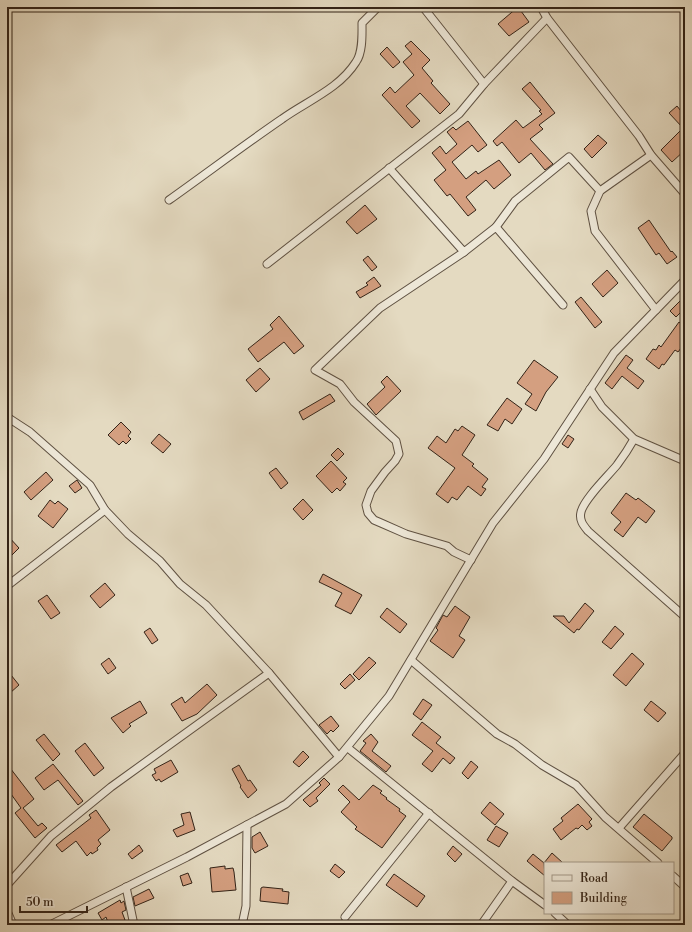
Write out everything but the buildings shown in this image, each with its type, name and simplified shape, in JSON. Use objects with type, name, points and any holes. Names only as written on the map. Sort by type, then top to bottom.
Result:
[{"type":"street","points":[[169,200],[283,118],[321,95],[341,79],[357,61],[362,36],[362,23],[378,7]]},
{"type":"street","points":[[424,7],[484,84]]},
{"type":"street","points":[[541,7],[547,18],[639,136],[651,155],[685,194]]},
{"type":"street","points":[[267,264],[459,114],[484,84],[547,18]]},
{"type":"street","points":[[651,155],[600,191],[591,211],[595,231],[656,310]]},
{"type":"street","points":[[471,560],[454,552],[448,546],[406,534],[374,520],[368,513],[366,505],[371,491],[399,454],[396,441],[354,402],[340,384],[315,370],[380,308],[464,252],[496,227],[515,201],[569,157],[600,191]]},
{"type":"street","points":[[389,168],[464,252]]},
{"type":"street","points":[[496,227],[563,305]]},
{"type":"street","points":[[50,925],[286,804],[348,748],[389,696],[493,523],[544,459],[614,353],[685,280]]},
{"type":"street","points":[[590,389],[602,407],[634,439],[685,461]]},
{"type":"street","points":[[7,417],[30,432],[90,485],[105,510],[128,534],[160,561],[180,584],[206,605],[269,673],[339,757]]},
{"type":"street","points":[[634,439],[618,464],[596,489],[582,509],[580,517],[582,524],[685,617]]},
{"type":"street","points":[[7,586],[105,510]]},
{"type":"street","points":[[411,660],[497,734],[515,744],[542,765],[576,785],[606,817],[657,862]]},
{"type":"street","points":[[7,885],[52,836],[111,787],[269,673]]},
{"type":"street","points":[[348,748],[512,881],[544,904]]},
{"type":"street","points":[[619,828],[685,753]]},
{"type":"street","points":[[345,917],[429,814]]},
{"type":"street","points":[[242,925],[246,906],[247,825]]},
{"type":"street","points":[[674,877],[685,887]]},
{"type":"street","points":[[481,925],[512,881]]},
{"type":"street","points":[[126,887],[134,925]]},
{"type":"street","points":[[7,911],[14,925]]},
{"type":"street","points":[[556,914],[568,925]]}]
